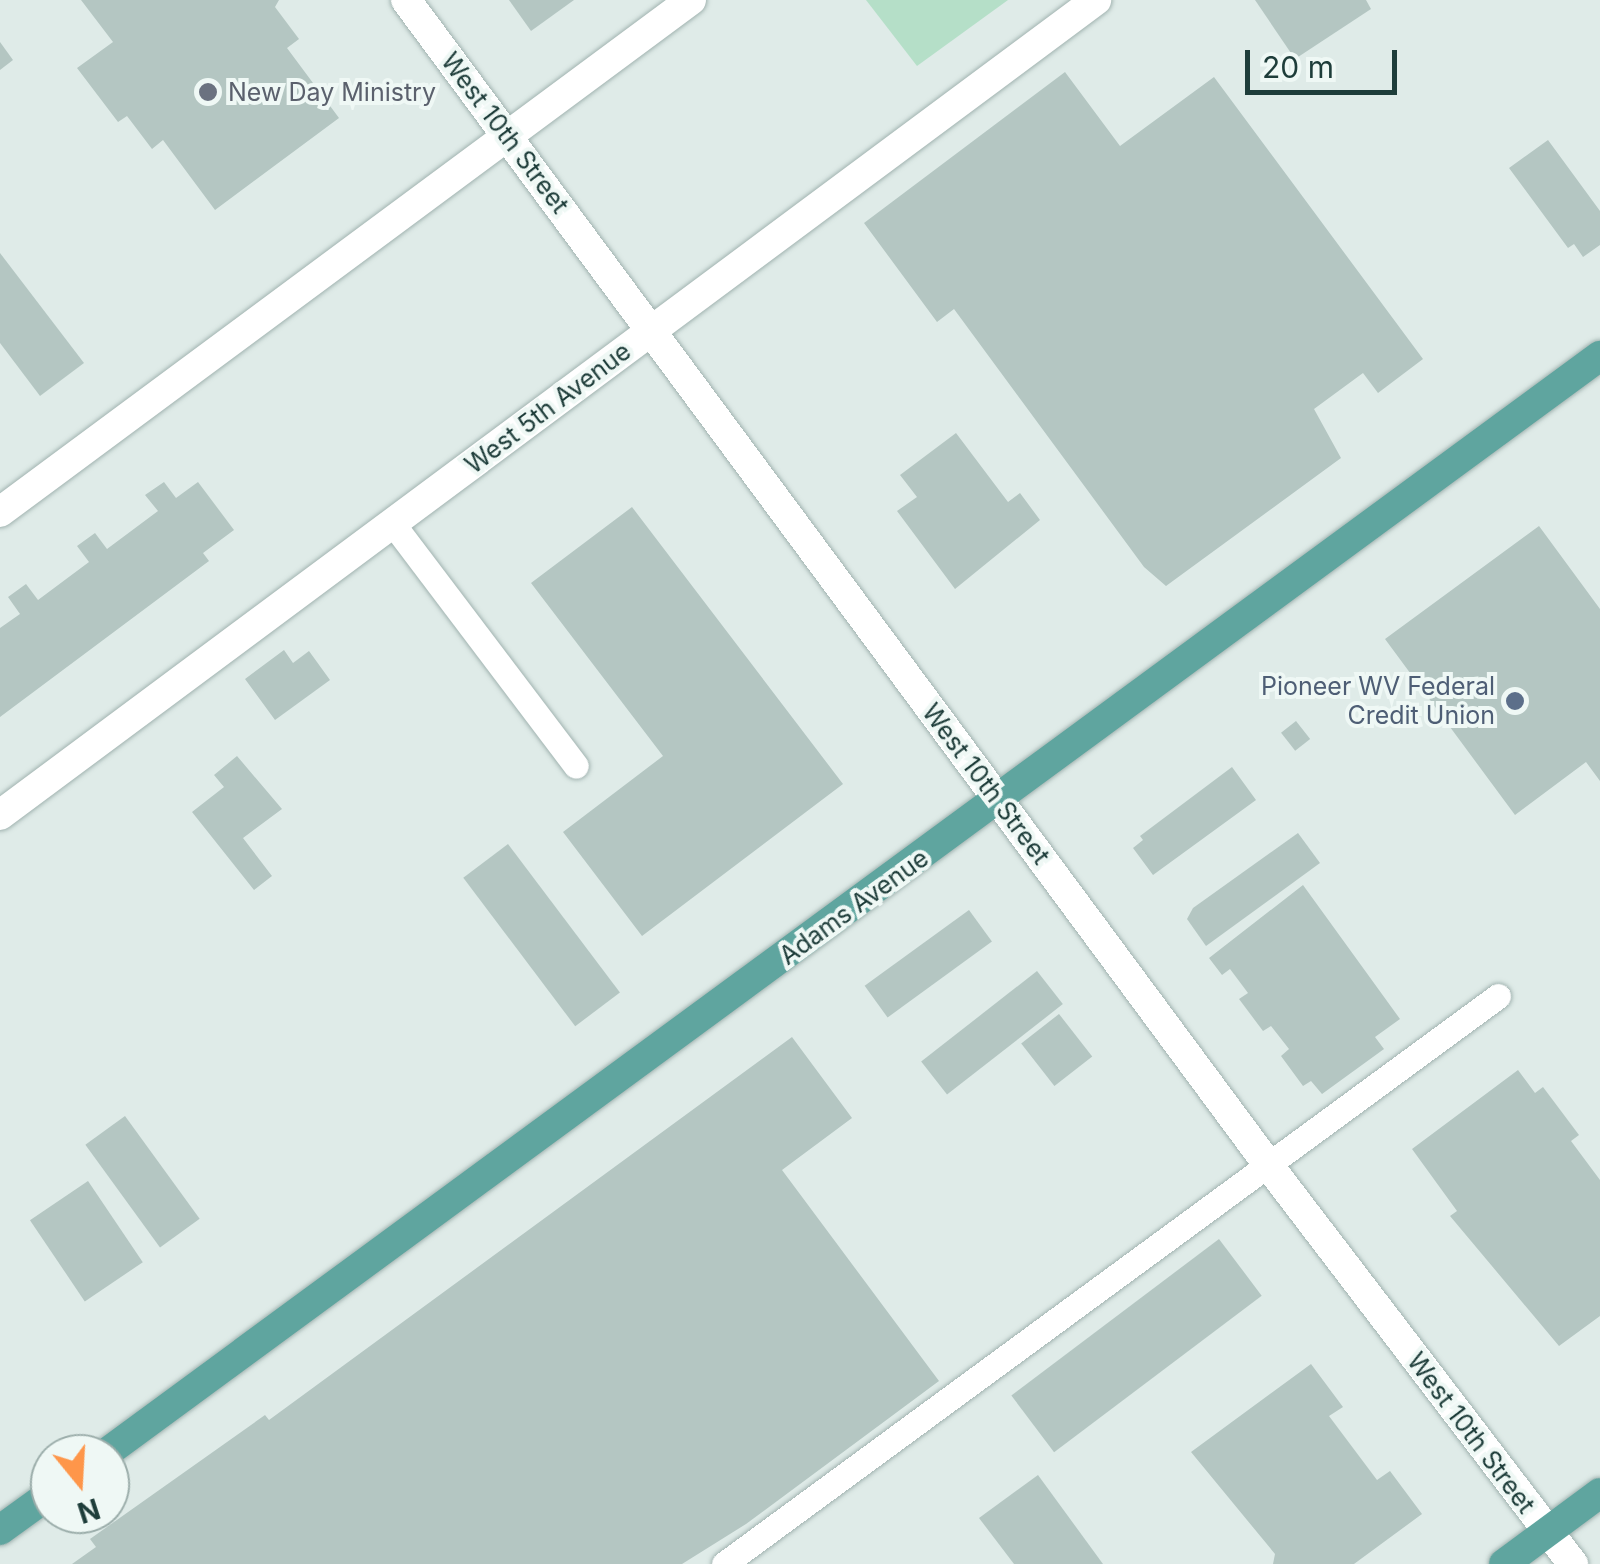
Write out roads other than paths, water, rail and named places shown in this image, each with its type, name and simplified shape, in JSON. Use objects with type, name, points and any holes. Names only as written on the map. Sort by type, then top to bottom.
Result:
[{"type":"main road","name":"Adams Avenue","points":[[130,1436],[1599,358]]},
{"type":"main road","points":[[1504,1564],[1600,1493]]},
{"type":"main road","points":[[0,1530],[30,1508]]},
{"type":"street","name":"West 10th Street","points":[[406,0],[1269,1166],[1572,1564]]},
{"type":"street","points":[[0,512],[505,133],[691,0]]},
{"type":"street","name":"West 5th Avenue","points":[[0,816],[1096,0]]},
{"type":"lane","points":[[393,524],[576,766]]},
{"type":"lane","points":[[724,1564],[1498,996]]},
{"type":"place","name":"New Day Ministry","points":[[208,92]]},
{"type":"place","name":"Pioneer WV Federal Credit Union","points":[[1515,701]]}]
